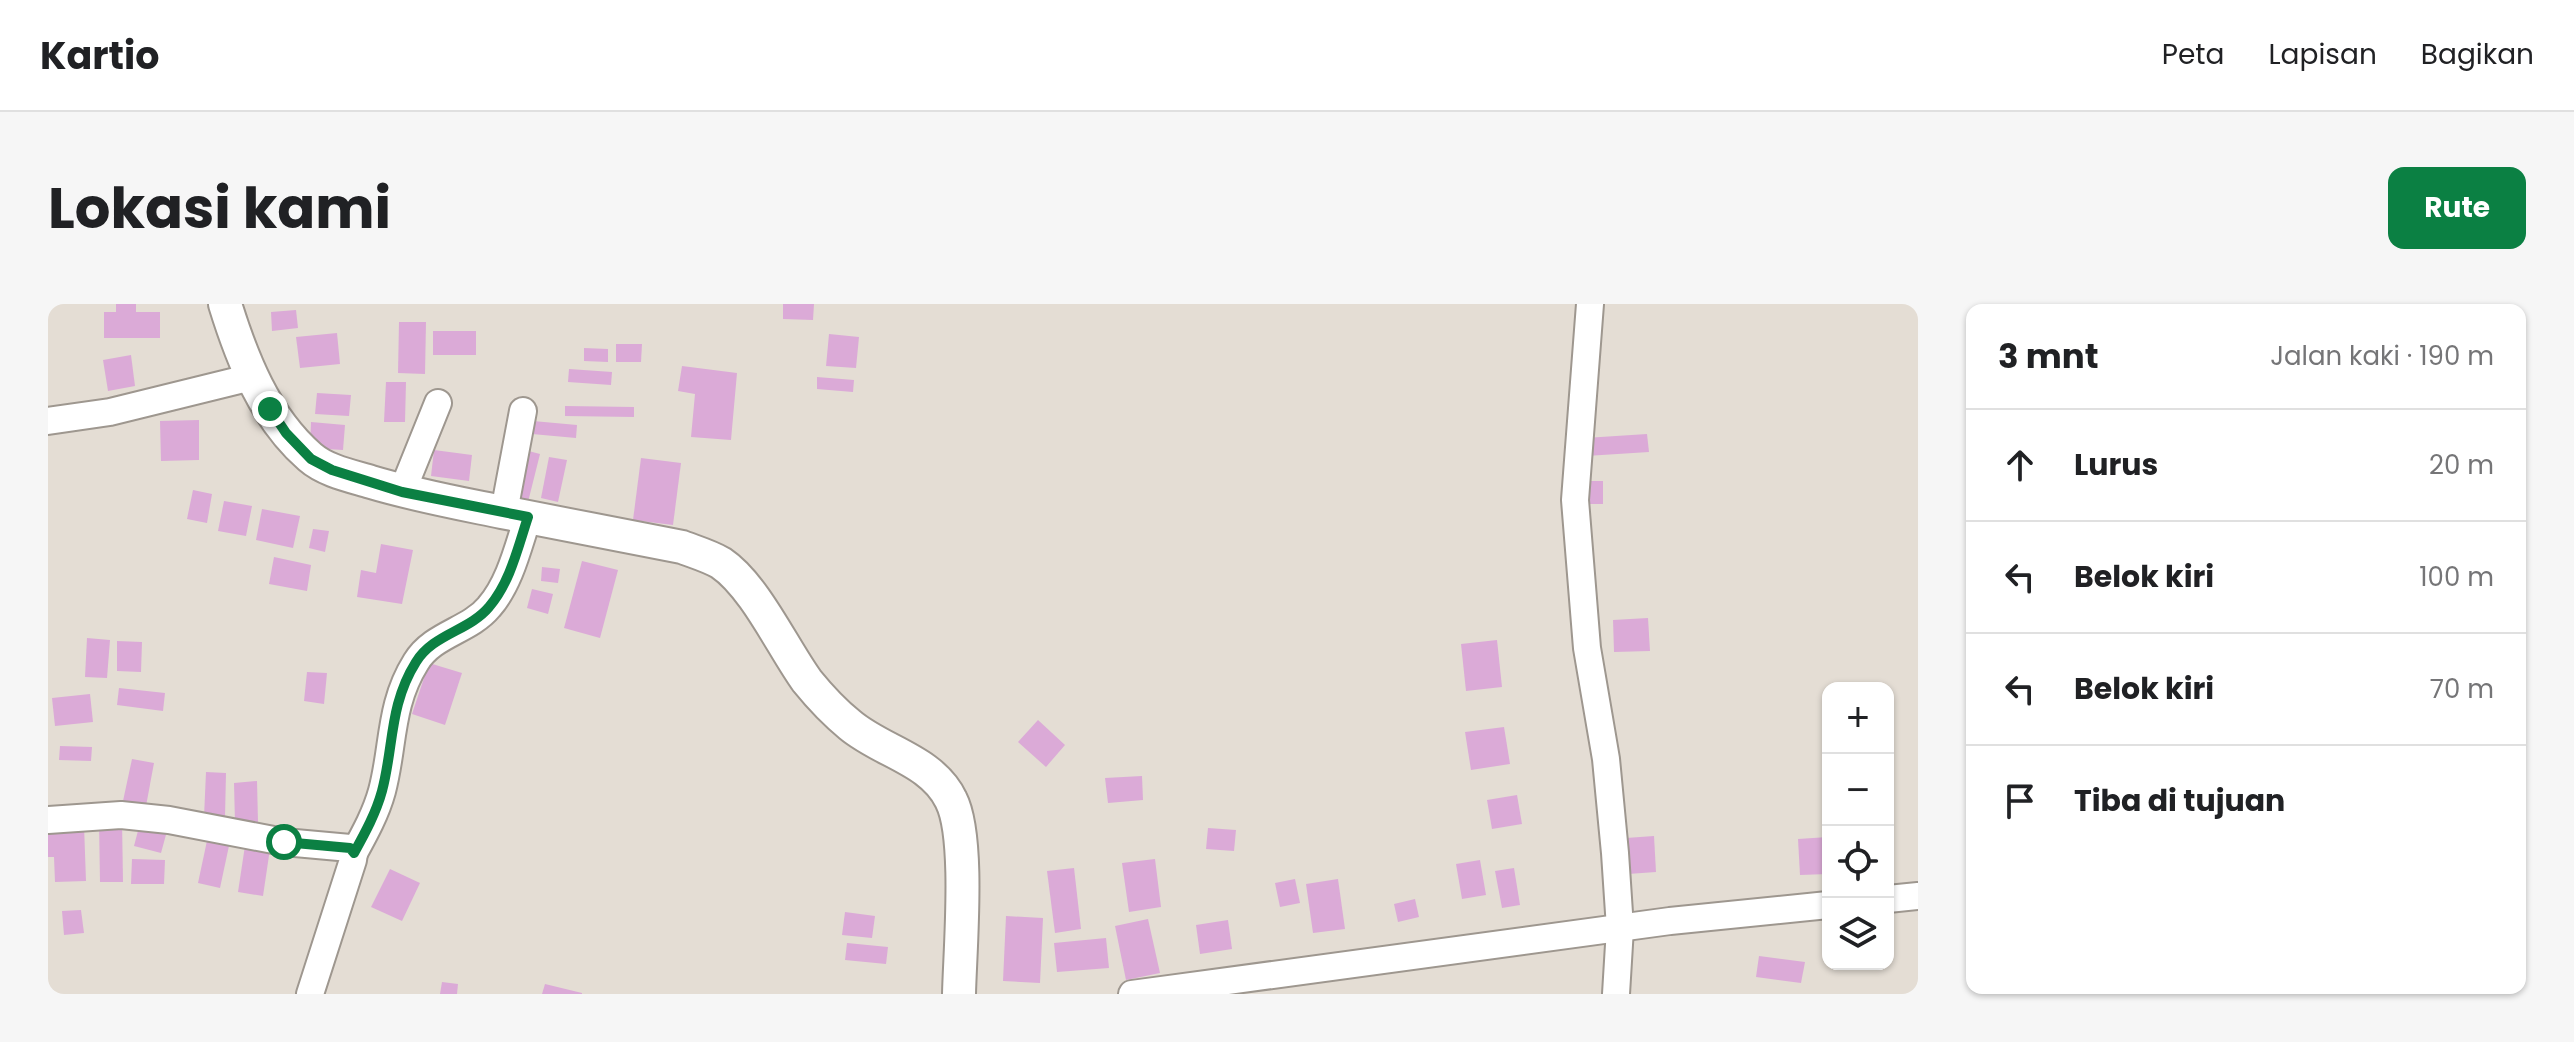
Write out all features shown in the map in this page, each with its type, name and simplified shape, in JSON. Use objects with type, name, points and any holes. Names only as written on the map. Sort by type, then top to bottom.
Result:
[{"type":"street","points":[[225,304],[252,377],[286,433],[311,459],[332,470],[402,492],[682,547],[722,564],[736,576],[807,681],[827,704],[851,727],[930,772],[940,781],[953,802],[961,848],[959,994]]},
{"type":"street","points":[[1590,304],[1575,500],[1587,648],[1606,759],[1620,928],[1616,994]]},
{"type":"street","points":[[48,421],[110,412],[252,377]]},
{"type":"street","points":[[402,492],[438,403]]},
{"type":"street","points":[[310,994],[354,853],[369,827],[382,791],[394,712],[417,660],[431,644],[489,608],[510,570],[523,411]]},
{"type":"street","points":[[48,820],[121,815],[153,818],[284,842],[350,848],[354,853]]},
{"type":"street","points":[[1894,898],[1918,896]]},
{"type":"street","points":[[1132,994],[1620,928],[1822,906]]},
{"type":"building","points":[[116,304],[136,304],[136,312],[160,312],[160,338],[104,338],[104,312],[116,312]]},
{"type":"building","points":[[783,304],[814,304],[813,320],[783,319]]},
{"type":"building","points":[[296,310],[298,328],[272,331],[271,312]]},
{"type":"building","points":[[399,322],[426,322],[425,374],[398,373]]},
{"type":"building","points":[[433,331],[476,331],[476,355],[433,355]]},
{"type":"building","points":[[337,333],[340,364],[300,368],[296,337]]},
{"type":"building","points":[[829,334],[859,337],[856,368],[826,366]]},
{"type":"building","points":[[616,344],[642,344],[641,362],[616,362]]},
{"type":"building","points":[[584,348],[608,349],[608,362],[584,361]]},
{"type":"building","points":[[131,355],[135,386],[108,391],[103,360]]},
{"type":"building","points":[[682,366],[737,373],[731,440],[691,437],[695,394],[678,391]]},
{"type":"building","points":[[569,369],[612,372],[611,385],[568,382]]},
{"type":"building","points":[[817,377],[854,380],[853,392],[817,389]]},
{"type":"building","points":[[386,382],[406,382],[405,422],[384,422]]},
{"type":"building","points":[[317,393],[351,395],[349,416],[315,414]]},
{"type":"building","points":[[565,406],[634,407],[634,417],[565,416]]},
{"type":"building","points":[[199,420],[199,460],[161,461],[160,421]]},
{"type":"building","points":[[533,421],[577,425],[576,438],[532,434]]},
{"type":"building","points":[[311,422],[345,425],[343,450],[310,448]]},
{"type":"building","points":[[1647,434],[1649,452],[1586,456],[1585,438]]},
{"type":"building","points":[[521,449],[540,454],[527,506],[508,501]]},
{"type":"building","points":[[434,450],[472,455],[469,481],[431,476]]},
{"type":"building","points":[[549,457],[567,460],[558,502],[541,498]]},
{"type":"building","points":[[641,458],[681,463],[673,525],[633,520]]},
{"type":"building","points":[[1586,481],[1603,481],[1603,504],[1586,504]]},
{"type":"building","points":[[193,490],[212,494],[207,523],[187,519]]},
{"type":"building","points":[[224,501],[252,506],[246,536],[218,531]]},
{"type":"building","points":[[262,509],[300,516],[293,548],[256,540]]},
{"type":"building","points":[[313,529],[329,531],[325,552],[309,548]]},
{"type":"building","points":[[381,544],[413,550],[402,604],[357,597],[361,570],[376,573]]},
{"type":"building","points":[[274,557],[311,565],[307,591],[269,584]]},
{"type":"building","points":[[582,561],[618,570],[600,638],[564,628]]},
{"type":"building","points":[[542,567],[560,569],[558,583],[541,581]]},
{"type":"building","points":[[532,589],[553,594],[548,614],[527,608]]},
{"type":"building","points":[[1648,618],[1650,651],[1614,652],[1613,620]]},
{"type":"building","points":[[87,638],[110,640],[107,678],[85,677]]},
{"type":"building","points":[[1497,640],[1502,687],[1466,691],[1461,644]]},
{"type":"building","points":[[117,641],[142,642],[141,672],[117,671]]},
{"type":"building","points":[[429,663],[462,673],[445,725],[412,714]]},
{"type":"building","points":[[307,672],[327,673],[324,704],[304,701]]},
{"type":"building","points":[[119,688],[165,693],[163,711],[117,705]]},
{"type":"building","points":[[90,694],[93,722],[55,726],[52,698]]},
{"type":"building","points":[[1038,720],[1065,745],[1046,767],[1018,742]]},
{"type":"building","points":[[1504,727],[1510,764],[1471,770],[1465,732]]},
{"type":"building","points":[[60,746],[92,747],[91,761],[59,760]]},
{"type":"building","points":[[132,759],[154,763],[146,806],[123,801]]},
{"type":"building","points":[[206,772],[226,773],[225,817],[204,817]]},
{"type":"building","points":[[1142,776],[1143,800],[1108,803],[1105,778]]},
{"type":"building","points":[[257,781],[258,822],[235,823],[234,783]]},
{"type":"building","points":[[1517,795],[1522,824],[1492,829],[1487,800]]},
{"type":"building","points":[[122,820],[123,882],[100,882],[99,821]]},
{"type":"building","points":[[140,823],[167,831],[161,853],[134,846]]},
{"type":"building","points":[[84,825],[86,881],[55,882],[54,857],[48,857],[48,826]]},
{"type":"building","points":[[1208,828],[1236,830],[1234,851],[1206,849]]},
{"type":"building","points":[[208,836],[230,841],[220,888],[198,883]]},
{"type":"building","points":[[1654,836],[1656,872],[1628,874],[1626,838]]},
{"type":"building","points":[[1822,837],[1822,874],[1800,875],[1798,839]]},
{"type":"building","points":[[246,839],[271,842],[263,896],[238,892]]},
{"type":"building","points":[[132,859],[165,860],[164,884],[131,884]]},
{"type":"building","points":[[1155,859],[1161,907],[1129,912],[1122,863]]},
{"type":"building","points":[[1480,860],[1486,895],[1462,899],[1456,864]]},
{"type":"building","points":[[1074,868],[1081,929],[1055,933],[1047,871]]},
{"type":"building","points":[[1514,868],[1520,905],[1502,908],[1495,871]]},
{"type":"building","points":[[390,869],[420,883],[402,921],[371,907]]},
{"type":"building","points":[[1295,879],[1300,903],[1280,907],[1275,883]]},
{"type":"building","points":[[1338,879],[1345,929],[1313,933],[1306,884]]},
{"type":"building","points":[[1415,899],[1419,917],[1398,922],[1394,904]]},
{"type":"building","points":[[81,910],[84,933],[64,935],[62,911]]},
{"type":"building","points":[[845,912],[875,916],[872,938],[842,935]]},
{"type":"building","points":[[1006,916],[1043,918],[1040,983],[1003,981]]},
{"type":"building","points":[[1148,919],[1160,973],[1126,980],[1115,926]]},
{"type":"building","points":[[1228,920],[1232,949],[1200,954],[1196,925]]},
{"type":"building","points":[[1106,938],[1109,968],[1057,972],[1054,943]]},
{"type":"building","points":[[847,943],[888,947],[886,964],[845,960]]},
{"type":"building","points":[[1759,956],[1805,962],[1801,983],[1756,977]]},
{"type":"building","points":[[442,982],[458,984],[457,994],[440,994]]},
{"type":"building","points":[[545,984],[582,993],[582,994],[542,994]]},
{"type":"route","points":[[270,409],[286,433],[311,459],[332,470],[402,492],[528,517],[510,570],[489,608],[431,644],[411,671],[394,712],[382,791],[369,827],[354,853],[350,848],[284,842]]}]
